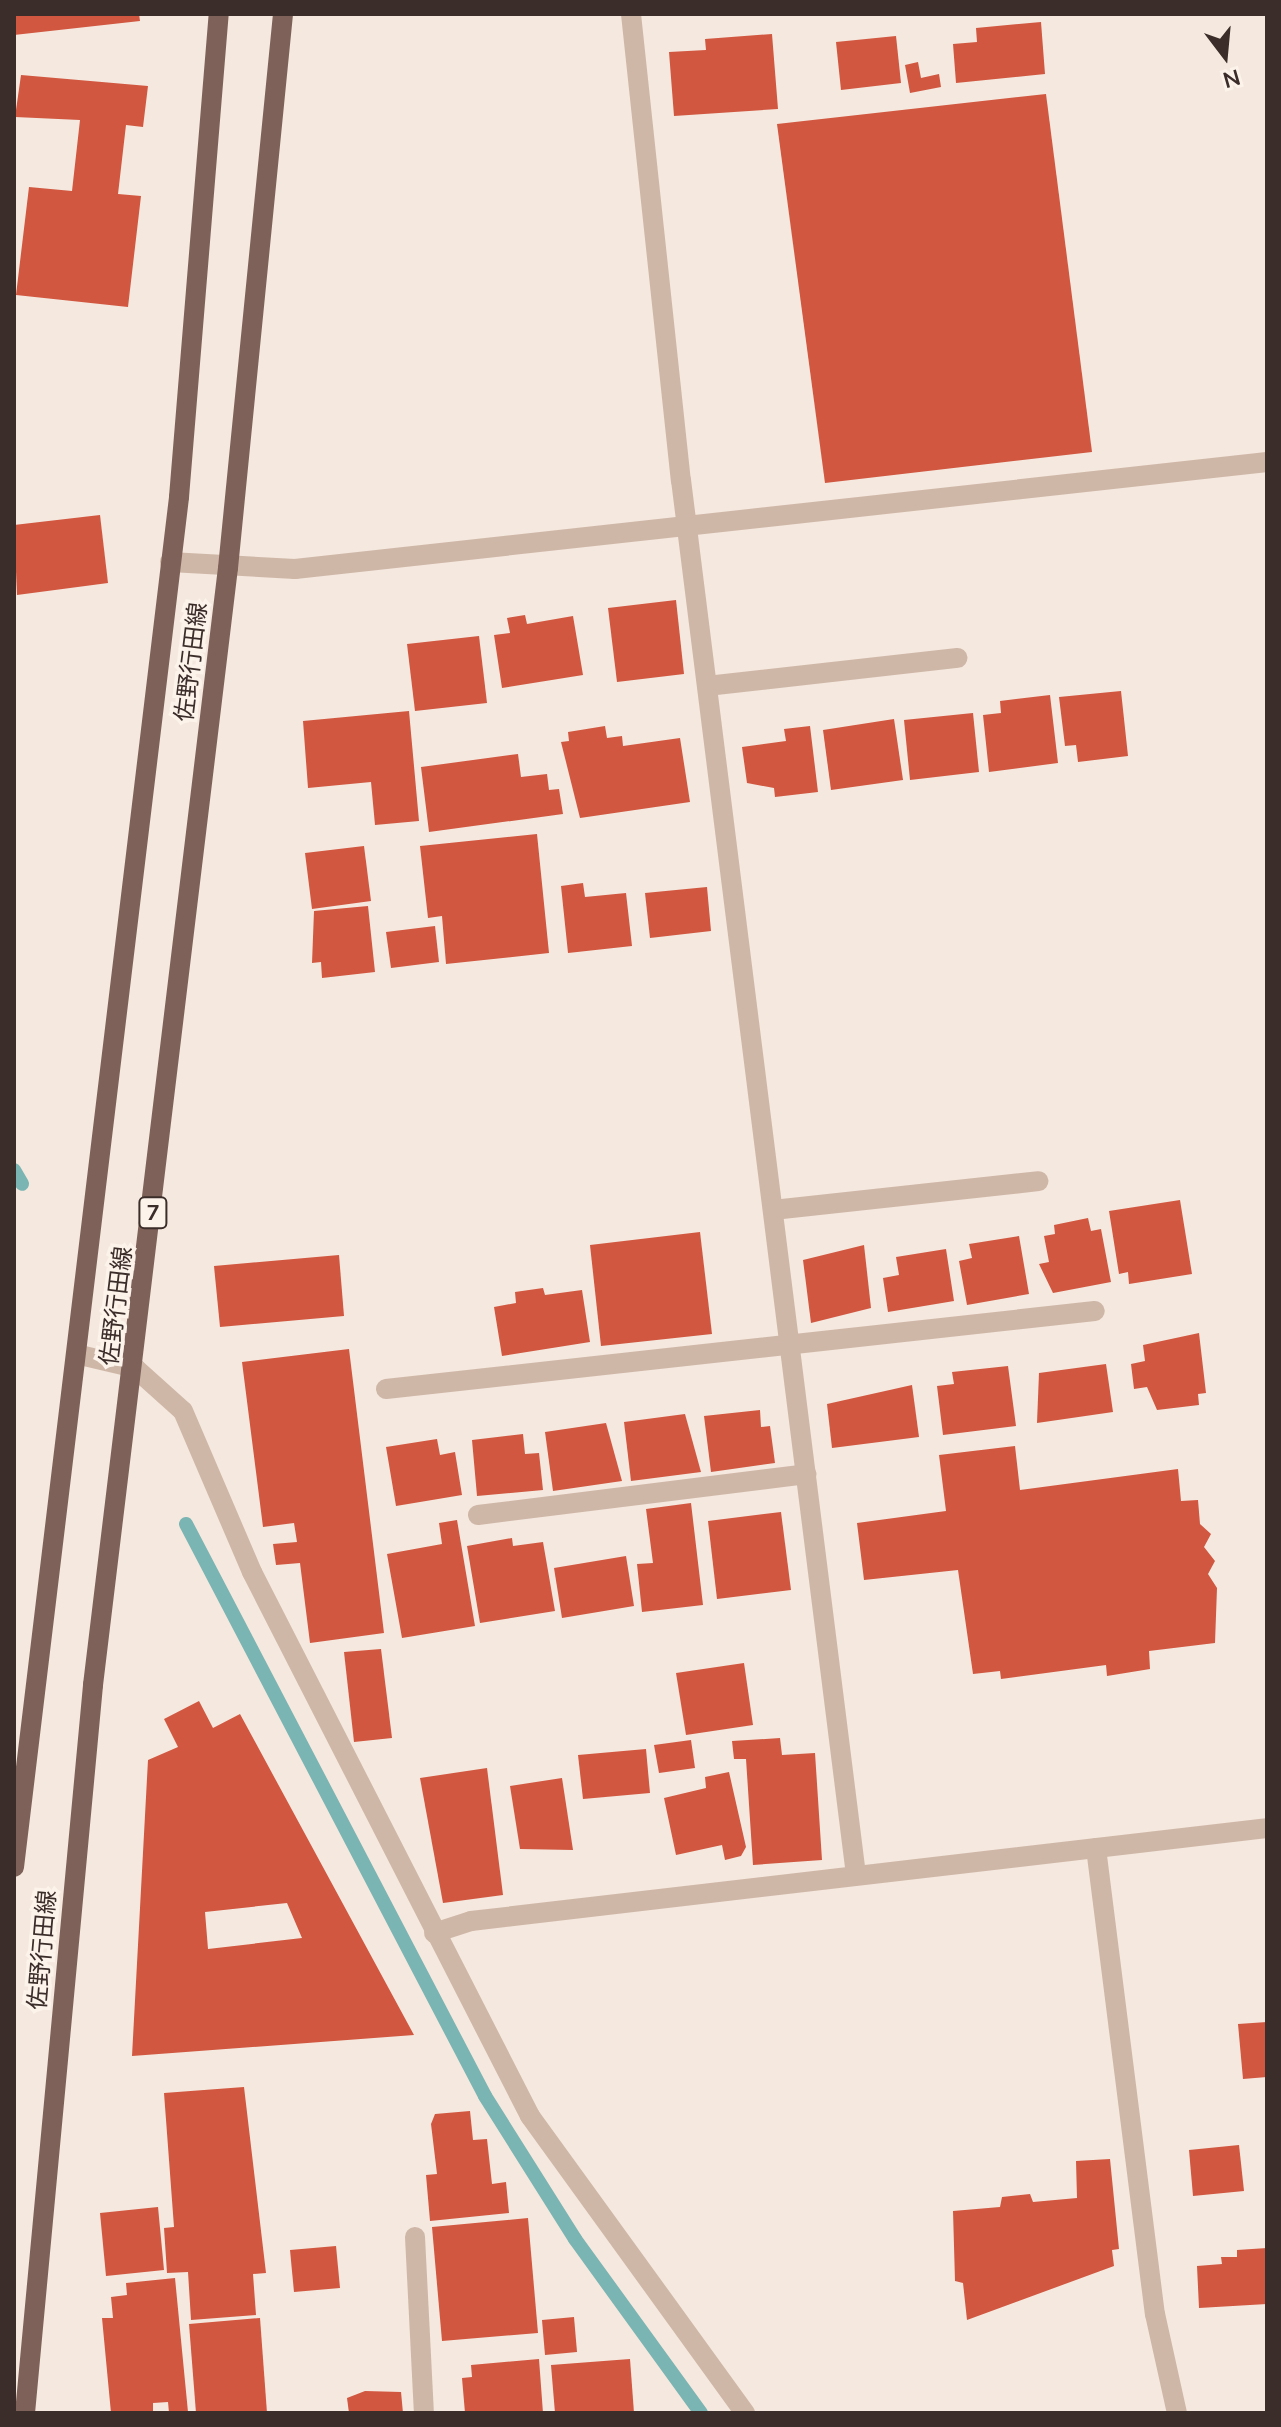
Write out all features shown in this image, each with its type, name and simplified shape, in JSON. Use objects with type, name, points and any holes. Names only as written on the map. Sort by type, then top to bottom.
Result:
[{"type":"main road","name":"佐野行田線","points":[[14,1867],[80,1355],[170,562],[219,14]]},
{"type":"main road","name":"佐野行田線","points":[[25,2413],[93,1685],[135,1368],[228,568],[283,14]]},
{"type":"street","points":[[631,14],[687,526],[856,1875]]},
{"type":"street","points":[[170,562],[228,568],[295,569],[1267,462]]},
{"type":"street","points":[[707,686],[957,658]]},
{"type":"street","points":[[773,1210],[1038,1181]]},
{"type":"street","points":[[386,1389],[1095,1311]]},
{"type":"street","points":[[80,1355],[135,1368],[160,1383],[183,1411],[252,1572],[530,2116],[745,2413]]},
{"type":"street","points":[[478,1515],[806,1474]]},
{"type":"street","points":[[434,1933],[471,1921],[1267,1828]]},
{"type":"street","points":[[1096,1848],[1155,2314],[1177,2413]]},
{"type":"street","points":[[415,2237],[424,2413]]},
{"type":"building","points":[[14,14],[139,14],[140,21],[14,35]]},
{"type":"building","points":[[1041,22],[1045,74],[956,83],[953,44],[977,42],[976,28]]},
{"type":"building","points":[[772,34],[778,109],[674,116],[669,52],[706,50],[705,39]]},
{"type":"building","points":[[896,36],[901,83],[841,90],[836,42]]},
{"type":"building","points":[[918,62],[921,78],[939,74],[941,87],[910,93],[905,65]]},
{"type":"building","points":[[21,75],[148,86],[143,127],[126,125],[118,194],[141,196],[128,307],[16,295],[29,187],[72,191],[80,120],[15,117]]},
{"type":"building","points":[[1046,94],[1092,452],[825,483],[777,124]]},
{"type":"building","points":[[100,515],[108,583],[17,595],[14,525]]},
{"type":"building","points":[[676,600],[684,674],[617,682],[608,608]]},
{"type":"building","points":[[525,615],[527,624],[573,616],[583,675],[502,688],[494,635],[510,633],[507,618]]},
{"type":"building","points":[[479,636],[487,703],[415,711],[407,644]]},
{"type":"building","points":[[1121,691],[1128,756],[1078,762],[1076,745],[1065,746],[1059,697]]},
{"type":"building","points":[[1050,695],[1058,763],[989,772],[983,715],[1001,713],[1000,701]]},
{"type":"building","points":[[409,711],[419,821],[375,825],[371,782],[308,788],[303,721]]},
{"type":"building","points":[[973,713],[979,772],[910,780],[904,720]]},
{"type":"building","points":[[894,719],[903,780],[831,790],[823,730]]},
{"type":"building","points":[[605,726],[607,738],[622,736],[623,746],[680,738],[690,802],[580,818],[561,742],[569,741],[568,732]]},
{"type":"building","points":[[810,726],[818,792],[775,797],[774,788],[747,783],[742,747],[786,741],[784,729]]},
{"type":"building","points":[[518,754],[521,777],[547,774],[549,790],[559,789],[563,814],[429,832],[421,767]]},
{"type":"building","points":[[537,834],[549,953],[446,964],[442,916],[428,918],[420,846]]},
{"type":"building","points":[[364,846],[371,901],[312,909],[305,853]]},
{"type":"building","points":[[583,883],[585,897],[626,893],[632,946],[568,953],[561,886]]},
{"type":"building","points":[[707,887],[711,931],[650,938],[645,893]]},
{"type":"building","points":[[368,906],[375,972],[322,978],[321,962],[312,963],[314,911]]},
{"type":"building","points":[[435,926],[439,962],[391,968],[386,932]]},
{"type":"building","points":[[1180,1200],[1192,1274],[1129,1284],[1128,1272],[1119,1274],[1109,1211]]},
{"type":"building","points":[[1088,1218],[1091,1231],[1101,1229],[1111,1282],[1053,1293],[1039,1264],[1049,1262],[1044,1236],[1055,1234],[1054,1225]]},
{"type":"building","points":[[700,1232],[712,1334],[601,1346],[590,1245]]},
{"type":"building","points":[[1019,1236],[1029,1294],[967,1305],[959,1261],[972,1258],[969,1244]]},
{"type":"building","points":[[864,1245],[871,1308],[811,1323],[803,1260]]},
{"type":"building","points":[[946,1249],[954,1301],[888,1312],[883,1278],[899,1275],[896,1257]]},
{"type":"building","points":[[339,1255],[344,1316],[220,1327],[214,1266]]},
{"type":"building","points":[[543,1288],[545,1295],[582,1290],[590,1342],[502,1356],[494,1307],[516,1303],[515,1292]]},
{"type":"building","points":[[1199,1333],[1206,1393],[1198,1394],[1199,1405],[1157,1410],[1147,1387],[1134,1389],[1131,1364],[1145,1361],[1143,1345]]},
{"type":"building","points":[[349,1349],[384,1633],[310,1643],[300,1563],[276,1565],[273,1544],[297,1542],[294,1523],[263,1527],[242,1362]]},
{"type":"building","points":[[1106,1364],[1113,1412],[1037,1423],[1039,1373]]},
{"type":"building","points":[[1008,1366],[1016,1426],[943,1435],[937,1386],[954,1384],[952,1372]]},
{"type":"building","points":[[912,1385],[919,1437],[832,1448],[827,1404]]},
{"type":"building","points":[[760,1410],[761,1427],[770,1426],[775,1463],[711,1472],[704,1416]]},
{"type":"building","points":[[685,1414],[701,1472],[631,1481],[624,1422]]},
{"type":"building","points":[[606,1423],[622,1481],[553,1491],[545,1432]]},
{"type":"building","points":[[523,1434],[525,1454],[539,1453],[543,1490],[477,1496],[472,1440]]},
{"type":"building","points":[[437,1439],[440,1455],[455,1452],[462,1495],[396,1506],[386,1447]]},
{"type":"building","points":[[1015,1446],[1020,1490],[1178,1469],[1181,1501],[1198,1500],[1200,1524],[1211,1534],[1204,1547],[1215,1561],[1208,1574],[1217,1588],[1215,1643],[1149,1651],[1150,1669],[1107,1676],[1106,1665],[1001,1679],[1000,1671],[973,1674],[958,1570],[864,1580],[857,1523],[946,1511],[939,1455]]},
{"type":"building","points":[[691,1503],[703,1605],[642,1612],[637,1564],[653,1563],[646,1509]]},
{"type":"building","points":[[781,1512],[791,1590],[717,1599],[708,1521]]},
{"type":"building","points":[[457,1520],[475,1626],[402,1638],[387,1554],[442,1544],[439,1523]]},
{"type":"building","points":[[512,1538],[513,1546],[543,1542],[555,1611],[480,1623],[467,1546]]},
{"type":"building","points":[[626,1556],[634,1606],[562,1618],[554,1568]]},
{"type":"building","points":[[381,1649],[392,1738],[354,1742],[344,1652]]},
{"type":"building","points":[[744,1663],[753,1725],[686,1735],[676,1673]]},
{"type":"building","points":[[199,1701],[213,1728],[240,1714],[414,2035],[132,2056],[148,1760],[178,1747],[164,1719]],"holes":[[[287,1903],[302,1938],[208,1949],[205,1912]]]},
{"type":"building","points":[[780,1738],[782,1755],[815,1753],[822,1860],[753,1865],[746,1759],[734,1759],[732,1741]]},
{"type":"building","points":[[691,1740],[695,1768],[659,1773],[654,1745]]},
{"type":"building","points":[[646,1749],[650,1793],[583,1799],[578,1755]]},
{"type":"building","points":[[487,1768],[503,1895],[443,1903],[420,1778]]},
{"type":"building","points":[[729,1772],[746,1847],[741,1856],[725,1860],[722,1845],[676,1855],[664,1798],[706,1788],[705,1777]]},
{"type":"building","points":[[562,1778],[573,1850],[520,1849],[510,1786]]},
{"type":"building","points":[[1267,2022],[1267,2077],[1243,2079],[1238,2024]]},
{"type":"building","points":[[244,2087],[266,2273],[253,2274],[256,2315],[191,2320],[188,2272],[167,2273],[164,2228],[174,2227],[164,2093]]},
{"type":"building","points":[[470,2111],[473,2140],[487,2139],[492,2184],[506,2182],[509,2213],[430,2221],[426,2175],[437,2174],[431,2124],[435,2114]]},
{"type":"building","points":[[1239,2145],[1244,2191],[1193,2196],[1189,2150]]},
{"type":"building","points":[[1110,2159],[1119,2249],[1112,2250],[1114,2266],[967,2320],[963,2283],[955,2281],[953,2211],[1000,2207],[1002,2197],[1030,2194],[1033,2202],[1077,2198],[1076,2161]]},
{"type":"building","points":[[158,2207],[164,2270],[106,2276],[100,2213]]},
{"type":"building","points":[[528,2218],[538,2333],[442,2341],[432,2227]]},
{"type":"building","points":[[336,2246],[340,2288],[294,2292],[290,2250]]},
{"type":"building","points":[[1267,2248],[1267,2304],[1199,2308],[1197,2266],[1222,2264],[1221,2257],[1237,2257],[1237,2250]]},
{"type":"building","points":[[175,2278],[188,2412],[169,2413],[168,2402],[153,2403],[153,2412],[111,2413],[102,2318],[113,2318],[111,2297],[127,2295],[126,2283]]},
{"type":"building","points":[[574,2317],[577,2352],[545,2355],[542,2320]]},
{"type":"building","points":[[260,2318],[267,2413],[196,2413],[189,2324]]},
{"type":"building","points":[[539,2359],[543,2413],[465,2413],[462,2378],[472,2377],[471,2365]]},
{"type":"building","points":[[630,2359],[634,2413],[555,2413],[551,2365]]},
{"type":"building","points":[[365,2391],[401,2392],[403,2413],[349,2413],[347,2398]]},
{"type":"waterway","points":[[14,1170],[22,1184]]},
{"type":"waterway","points":[[186,1524],[485,2096],[575,2239],[701,2413]]}]
